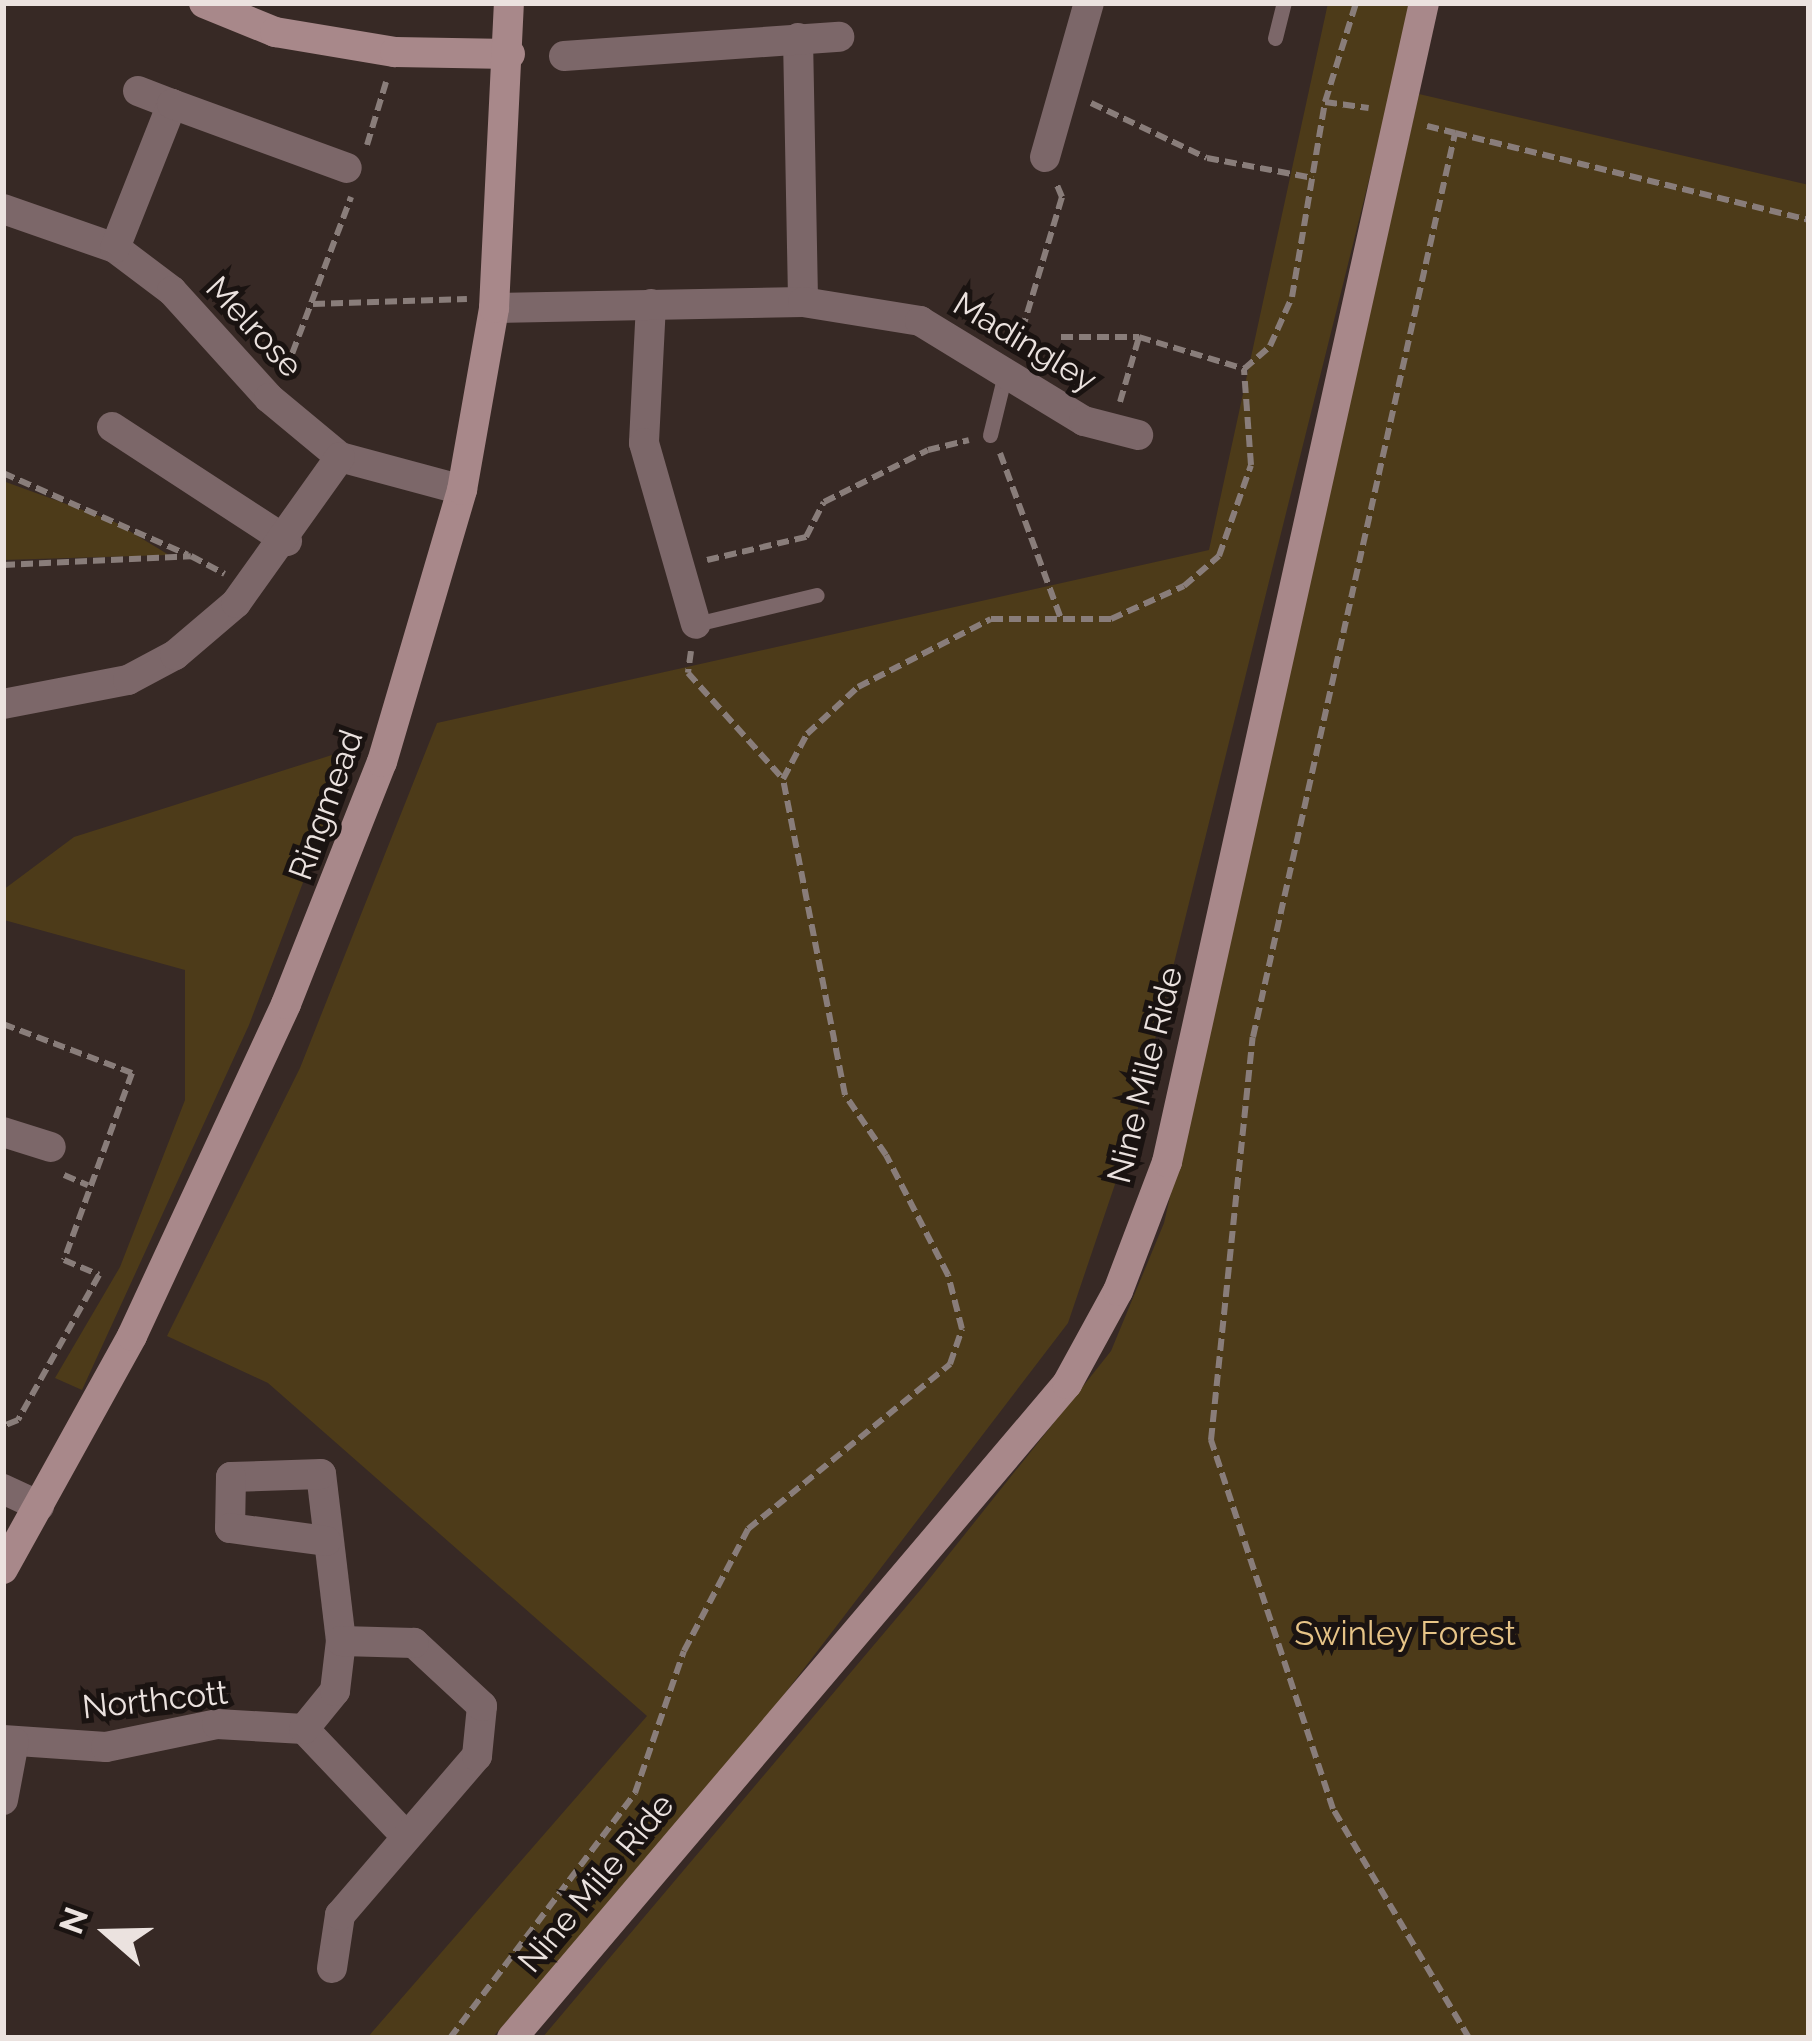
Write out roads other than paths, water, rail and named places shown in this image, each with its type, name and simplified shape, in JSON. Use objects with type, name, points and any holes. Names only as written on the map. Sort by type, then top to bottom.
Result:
[{"type":"main road","points":[[204,3],[274,32],[395,52],[510,54]]},
{"type":"main road","name":"Ringmead","points":[[3,1569],[132,1336],[343,871],[417,652],[462,490],[494,303],[509,3]]},
{"type":"main road","name":"Nine Mile Ride","points":[[512,2038],[1067,1384],[1118,1291],[1167,1162],[1424,3]]},
{"type":"street","points":[[1045,157],[1089,3]]},
{"type":"street","points":[[564,56],[839,37]]},
{"type":"street","points":[[798,38],[803,302]]},
{"type":"street","points":[[138,92],[355,171]]},
{"type":"street","points":[[115,248],[172,104]]},
{"type":"street","name":"Melrose","points":[[3,209],[115,248],[172,291],[274,401],[340,457],[462,490]]},
{"type":"street","name":"Madingley","points":[[494,303],[803,302],[920,321],[1084,421],[1125,432]]},
{"type":"street","points":[[651,304],[644,443],[696,624]]},
{"type":"street","points":[[112,427],[287,541]]},
{"type":"street","points":[[3,704],[128,680],[175,655],[236,603],[287,541],[340,457]]},
{"type":"street","points":[[3,1132],[51,1147]]},
{"type":"street","points":[[3,1489],[39,1506]]},
{"type":"street","points":[[326,1541],[341,1641],[335,1690],[304,1730],[403,1833]]},
{"type":"street","points":[[332,1968],[340,1916],[403,1833],[477,1756],[482,1706],[414,1643],[341,1641]]},
{"type":"street","name":"Northcott","points":[[3,1800],[9,1741],[106,1747],[217,1724],[304,1730]]},
{"type":"lane","points":[[1275,38],[1284,3]]},
{"type":"lane","points":[[990,435],[1006,370]]},
{"type":"lane","points":[[696,624],[818,595]]},
{"type":"park label","name":"Swinley Forest","points":[[1405,1634]]}]
